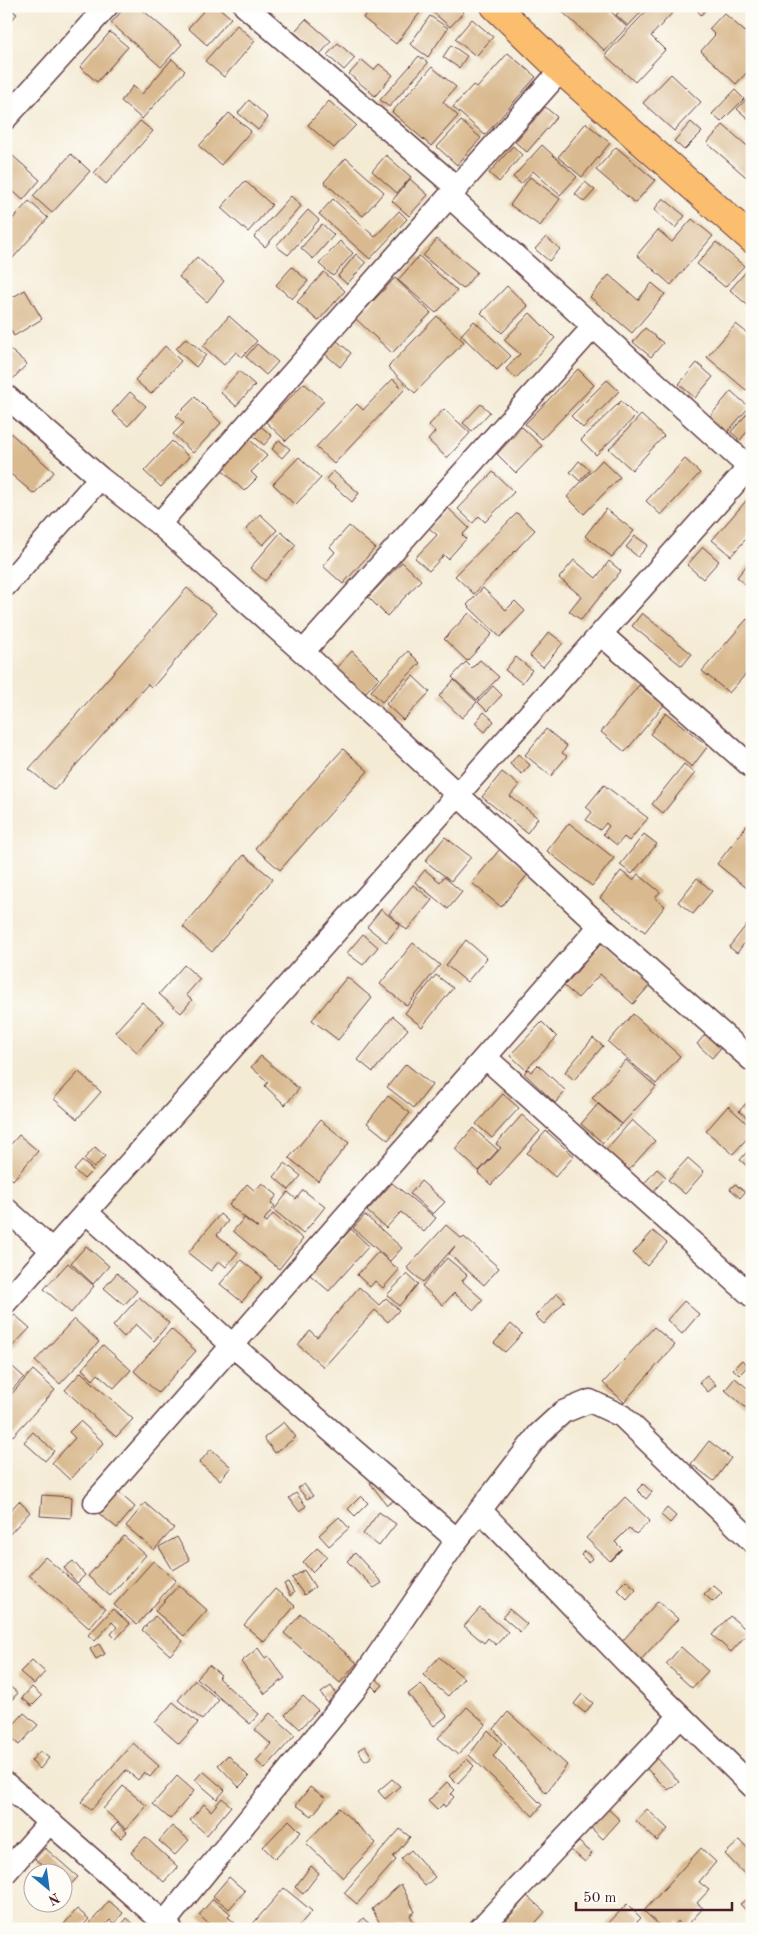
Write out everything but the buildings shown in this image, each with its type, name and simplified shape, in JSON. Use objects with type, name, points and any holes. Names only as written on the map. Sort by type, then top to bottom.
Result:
[{"type":"main road","points":[[495,6],[561,70],[752,239]]},
{"type":"street","points":[[6,118],[107,6]]},
{"type":"street","points":[[6,1302],[458,793],[751,467],[594,326],[453,193],[245,6]]},
{"type":"street","points":[[159,524],[561,70]]},
{"type":"street","points":[[304,652],[594,326]]},
{"type":"street","points":[[6,396],[100,478],[159,524],[304,652],[600,926],[752,1060]]},
{"type":"street","points":[[6,585],[100,478]]},
{"type":"street","points":[[601,634],[752,767]]},
{"type":"street","points":[[95,1502],[600,926]]},
{"type":"street","points":[[486,1058],[752,1296]]},
{"type":"street","points":[[6,1209],[52,1250]]},
{"type":"street","points":[[86,1212],[232,1345],[457,1540]]},
{"type":"street","points":[[6,1784],[167,1926],[355,1689],[457,1540],[480,1510],[539,1434],[564,1412],[590,1402],[622,1416],[752,1541]]},
{"type":"street","points":[[480,1510],[680,1716],[752,1786]]},
{"type":"street","points":[[480,1929],[680,1716]]},
{"type":"street","points":[[6,1872],[50,1822]]}]
